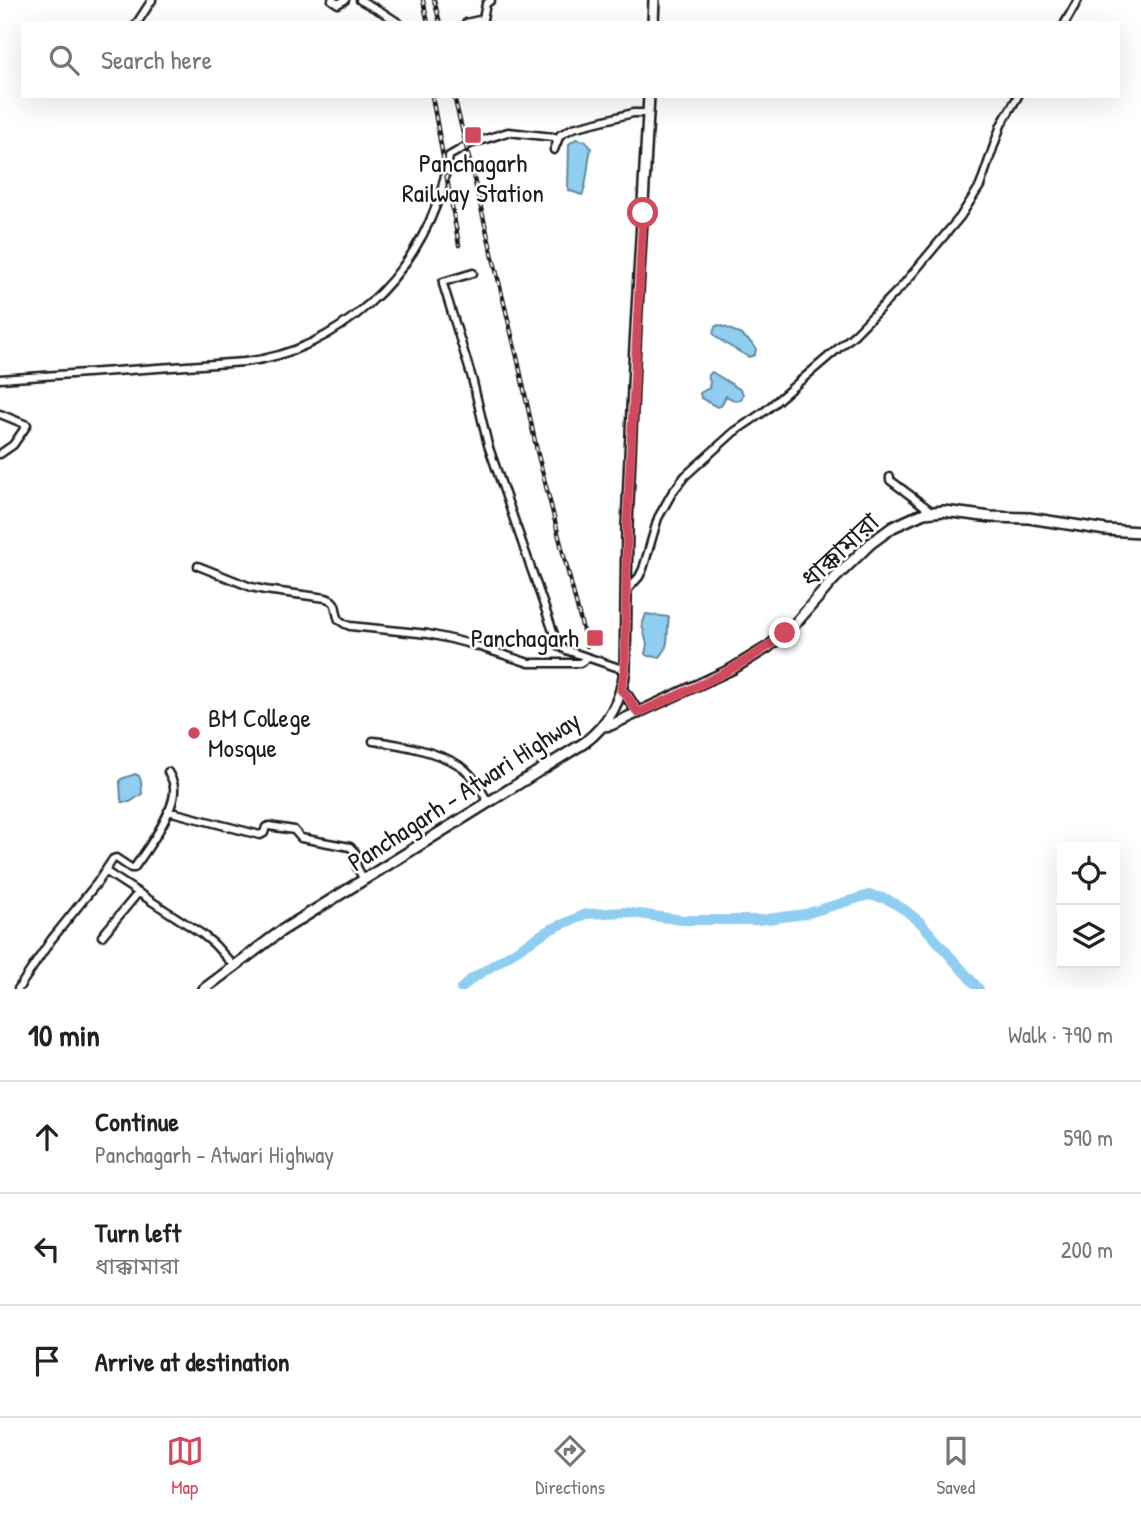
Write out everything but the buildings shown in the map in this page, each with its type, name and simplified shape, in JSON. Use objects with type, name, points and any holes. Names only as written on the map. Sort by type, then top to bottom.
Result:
[{"type":"main road","points":[[653,21],[654,0]]},
{"type":"main road","name":"Panchagarh - Atwari Highway","points":[[204,989],[272,937],[584,743],[603,726],[615,708],[625,670],[627,526],[649,98]]},
{"type":"main road","name":"ধাক্কামারা","points":[[603,726],[611,725],[732,669],[768,647],[794,625],[834,579],[871,543],[906,520],[944,511],[1141,532]]},
{"type":"main road","points":[[621,690],[638,713]]},
{"type":"street","points":[[138,21],[152,0]]},
{"type":"street","points":[[332,0],[338,4],[345,0]]},
{"type":"street","points":[[359,0],[396,21]]},
{"type":"street","points":[[474,21],[483,19],[486,4],[491,0]]},
{"type":"street","points":[[1066,21],[1078,0]]},
{"type":"street","points":[[626,590],[639,577],[658,518],[685,476],[734,432],[765,411],[855,334],[902,285],[960,217],[980,186],[1001,125],[1017,98]]},
{"type":"street","points":[[554,150],[557,139],[565,131],[633,113],[649,113]]},
{"type":"street","points":[[0,379],[244,362],[288,353],[334,329],[363,309],[398,274],[429,224],[449,156],[470,144],[508,132],[557,139]]},
{"type":"street","points":[[473,273],[443,284],[472,378],[488,445],[555,637],[562,648],[625,670]]},
{"type":"street","points":[[0,414],[27,425],[13,445],[0,454]]},
{"type":"street","points":[[890,477],[899,488],[931,512]]},
{"type":"street","points":[[198,566],[250,587],[326,597],[335,603],[341,623],[351,626],[428,634],[474,645],[529,663],[580,663],[587,658]]},
{"type":"street","points":[[373,741],[447,758],[468,773],[488,802]]},
{"type":"street","points":[[18,989],[51,940],[113,859],[134,867],[159,832],[174,790],[168,772]]},
{"type":"street","points":[[168,811],[260,835],[264,834],[266,827],[290,829],[301,838],[350,847],[355,852],[357,867],[364,880]]},
{"type":"street","points":[[106,871],[209,938],[233,966]]},
{"type":"street","points":[[103,936],[138,893]]},
{"type":"water","points":[[576,139],[586,141],[591,148],[582,195],[568,190],[569,144]]},
{"type":"water","points":[[718,325],[748,340],[756,348],[755,355],[749,357],[720,340],[713,333]]},
{"type":"water","points":[[712,372],[741,390],[741,400],[736,401],[726,396],[721,406],[717,407],[701,398],[700,393],[709,388],[708,376]]},
{"type":"water","points":[[646,614],[669,617],[667,643],[660,657],[645,654],[647,644],[642,625]]},
{"type":"water","points":[[135,774],[141,781],[142,794],[130,802],[122,802],[120,781]]},
{"type":"waterway","points":[[461,989],[470,980],[547,931],[586,914],[625,912],[683,920],[760,920],[805,914],[869,895],[887,899],[921,923],[979,989]]},
{"type":"railway","points":[[423,0],[428,21]]},
{"type":"railway","points":[[434,0],[439,21]]},
{"type":"railway","points":[[432,98],[459,245]]},
{"type":"railway","points":[[454,98],[537,451],[587,646]]},
{"type":"place","name":"Panchagarh Railway Station","points":[[473,135]]},
{"type":"place","name":"Panchagarh","points":[[595,638]]},
{"type":"place","name":"BM College Mosque","points":[[194,733]]},
{"type":"route","points":[[643,213],[627,526],[625,670],[621,690],[638,713],[732,669],[785,633]]}]
